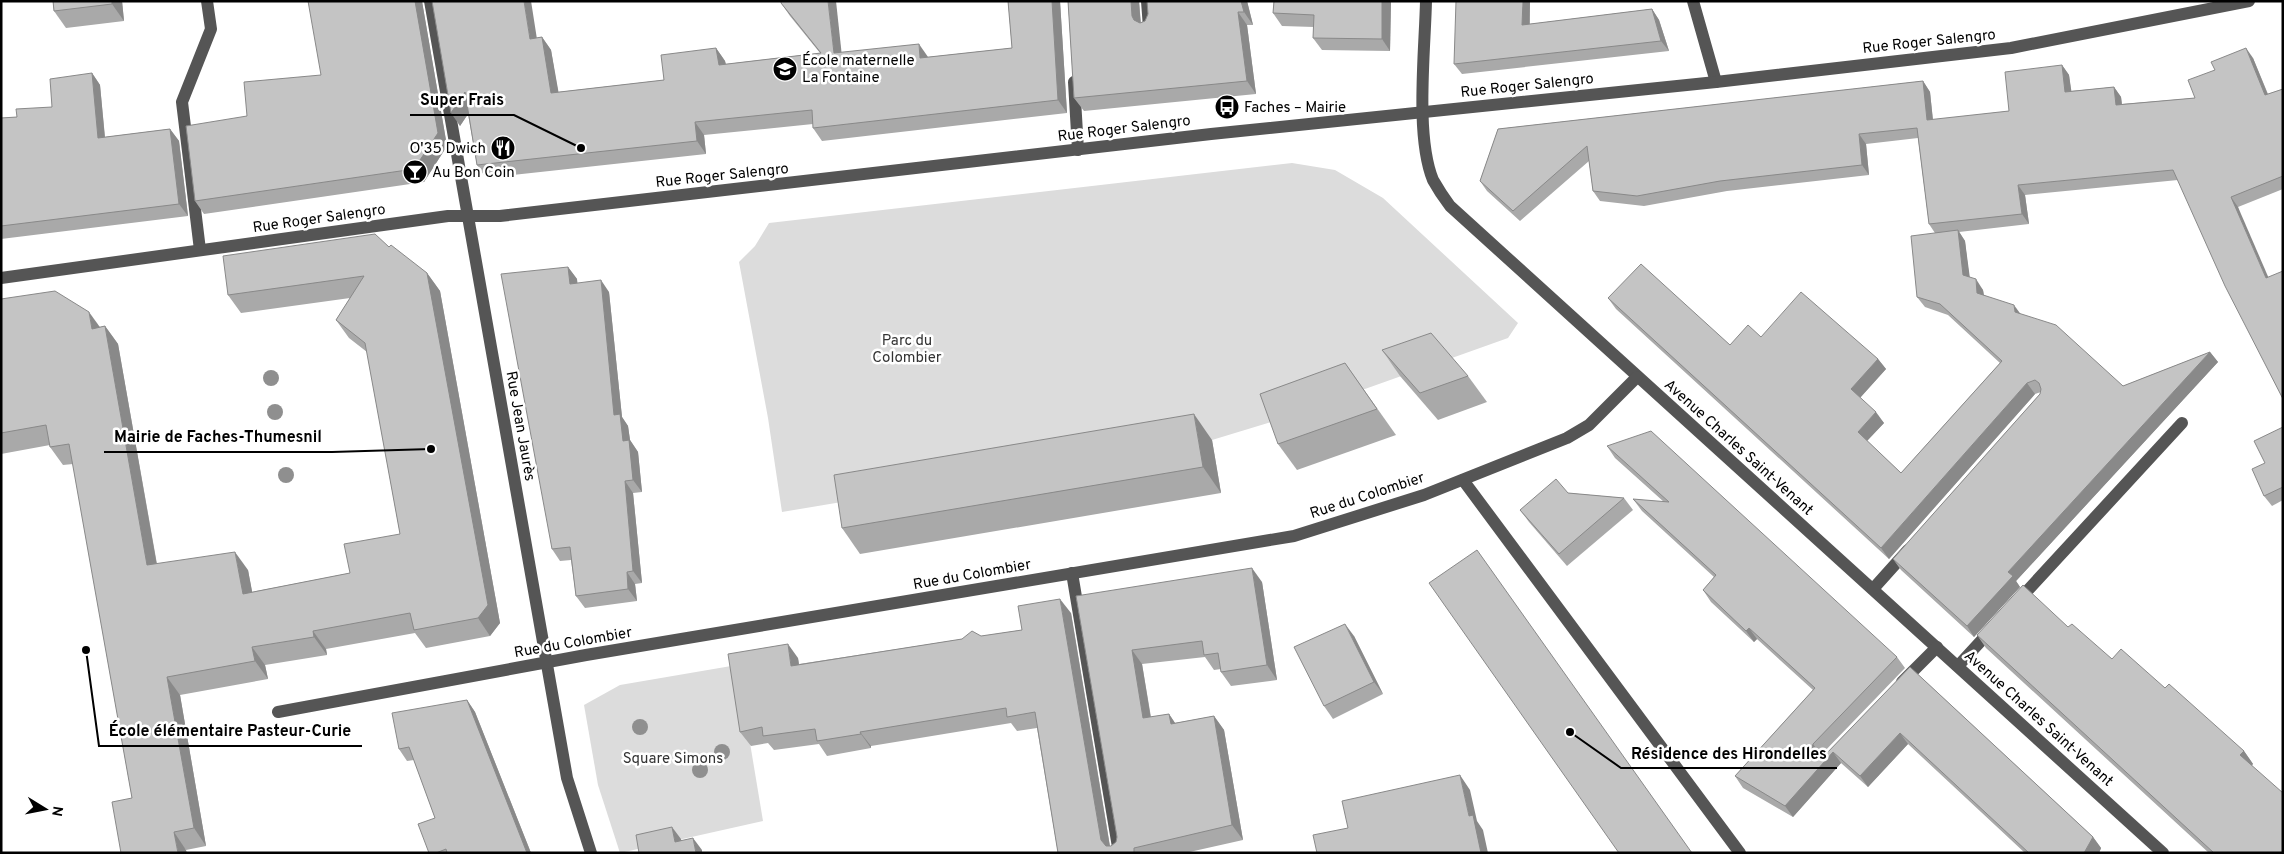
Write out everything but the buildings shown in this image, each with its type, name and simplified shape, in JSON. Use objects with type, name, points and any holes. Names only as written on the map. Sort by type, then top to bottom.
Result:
[{"type":"street","points":[[200,250],[182,102],[211,29],[207,1]]},
{"type":"street","name":"Rue Jean Jaurès","points":[[430,1],[566,778],[591,853]]},
{"type":"street","points":[[1147,1],[1149,28]]},
{"type":"street","name":"Avenue Charles Saint-Venant","points":[[1426,1],[1424,135],[1433,179],[1450,206],[1938,647],[2162,853]]},
{"type":"street","points":[[1693,1],[1716,82]]},
{"type":"street","name":"Rue Roger Salengro","points":[[1,278],[448,216],[500,216],[1078,150],[1716,82],[2011,48],[2249,1]]},
{"type":"street","points":[[1073,70],[1078,150]]},
{"type":"street","name":"Rue du Colombier","points":[[278,712],[546,663],[1294,536],[1424,495],[1580,432],[1637,377]]},
{"type":"street","points":[[1958,666],[2182,423]]},
{"type":"street","points":[[1463,480],[1740,853]]},
{"type":"street","points":[[1873,589],[1914,543]]},
{"type":"street","points":[[1072,573],[1119,853]]},
{"type":"street","points":[[1892,693],[1938,647]]},
{"type":"green space","name":"Parc du Colombier","points":[[1292,163],[1335,170],[1383,198],[1518,323],[1508,338],[1278,420],[1212,440],[782,512],[768,418],[739,262],[755,246],[769,223]]},
{"type":"green space","name":"Square Simons","points":[[737,665],[763,821],[620,853],[598,785],[584,705],[620,685]]},
{"type":"place","name":"École maternelle La Fontaine","points":[[785,69]]},
{"type":"place","name":"Faches – Mairie","points":[[1227,107]]},
{"type":"place","name":"O'35 Dwich","points":[[503,148]]},
{"type":"place","name":"Super Frais","points":[[581,148]]},
{"type":"place","name":"Au Bon Coin","points":[[415,172]]},
{"type":"place","name":"Mairie de Faches-Thumesnil","points":[[431,449]]},
{"type":"place","name":"École élémentaire Pasteur-Curie","points":[[86,650]]},
{"type":"place","name":"Résidence des Hirondelles","points":[[1570,732]]}]
